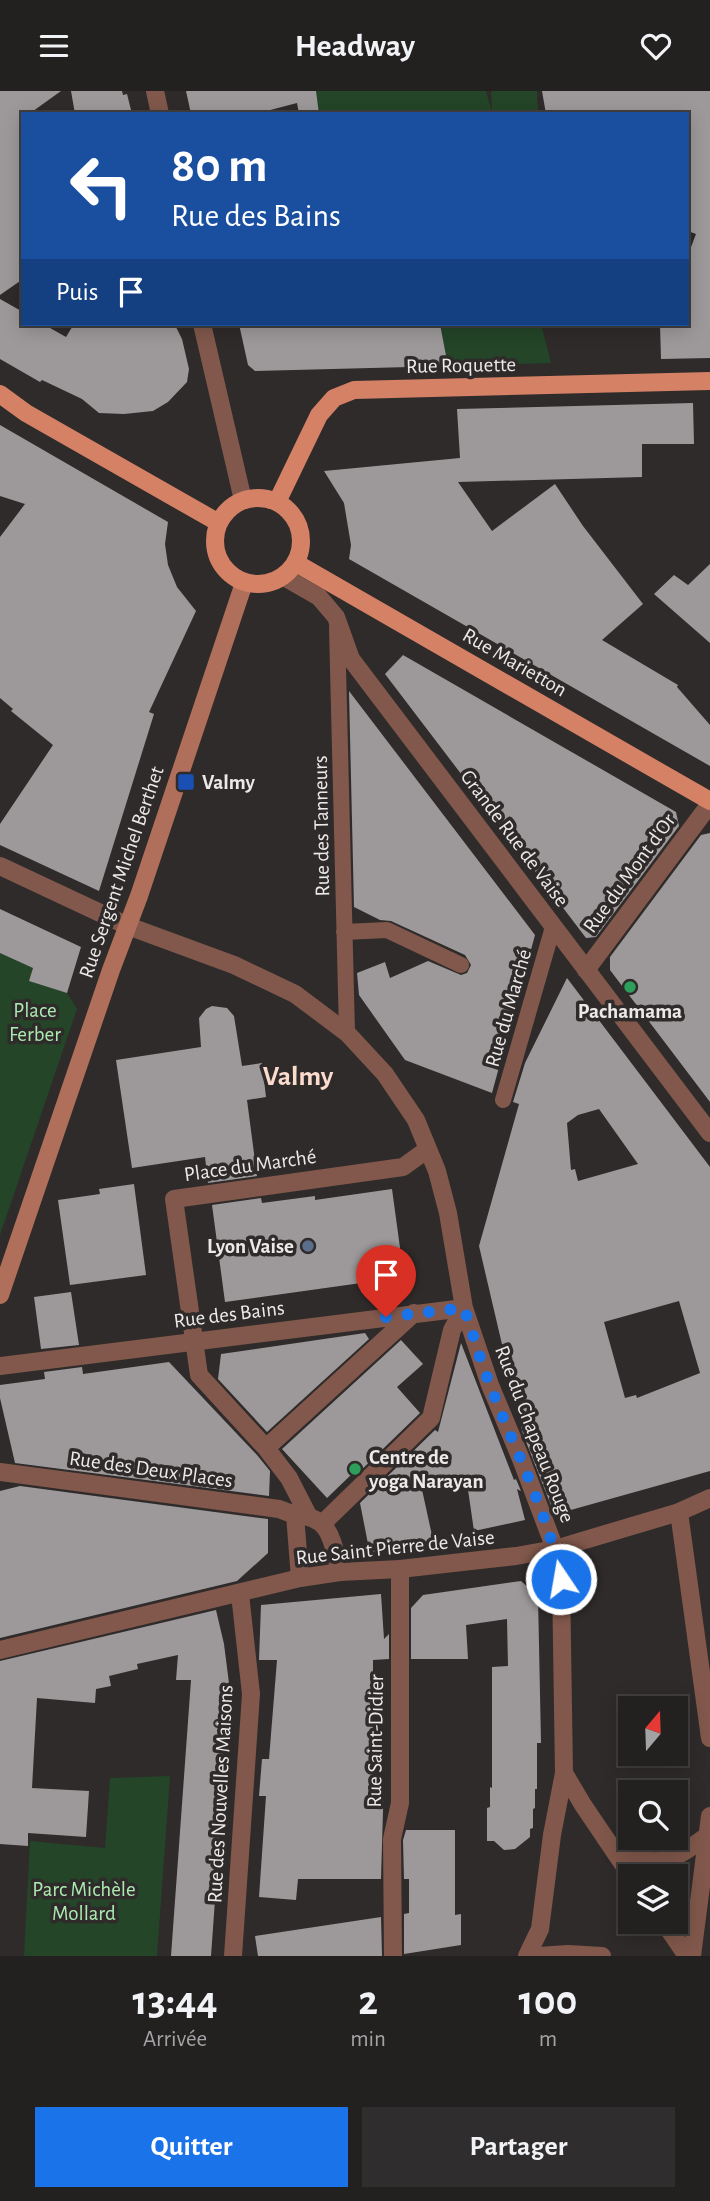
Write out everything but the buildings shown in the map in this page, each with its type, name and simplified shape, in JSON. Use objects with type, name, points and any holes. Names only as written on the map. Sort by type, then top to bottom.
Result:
[{"type":"main road","name":"Rue Roquette","points":[[277,502],[319,415],[334,398],[354,390],[710,381]]},
{"type":"main road","points":[[0,394],[26,413],[219,523]]},
{"type":"main road","points":[[254,498],[277,502],[295,517],[300,528],[301,552],[284,577],[272,583],[244,583],[231,576],[221,565],[215,552],[219,523],[225,513],[243,500],[254,498]]},
{"type":"main road","name":"Rue Marietton","points":[[296,563],[710,803]]},
{"type":"main road","name":"Rue Sergent Michel Berthet","points":[[0,1295],[244,583]]},
{"type":"street","points":[[155,91],[160,112]]},
{"type":"street","points":[[202,326],[243,500]]},
{"type":"street","name":"Grande Rue de Vaise","points":[[284,577],[319,597],[336,617],[351,659],[710,1133]]},
{"type":"street","name":"Rue des Tanneurs","points":[[336,617],[347,1033]]},
{"type":"street","name":"Rue du Mont d'Or","points":[[586,969],[710,803]]},
{"type":"street","points":[[0,866],[128,926],[234,965],[295,994],[347,1033],[385,1074],[416,1120],[428,1149]]},
{"type":"street","name":"Rue du Marché","points":[[503,1100],[554,927]]},
{"type":"street","points":[[344,932],[387,930],[461,965]]},
{"type":"street","name":"Rue du Chapeau Rouge","points":[[428,1149],[449,1213],[464,1308],[490,1385],[555,1549],[561,1579],[564,1773],[552,1835],[540,1929],[527,1956]]},
{"type":"street","name":"Place du Marché","points":[[194,1342],[174,1199],[402,1167],[428,1149]]},
{"type":"street","points":[[300,1579],[309,1518],[431,1418],[452,1330],[464,1308]]},
{"type":"street","name":"Rue des Bains","points":[[0,1366],[464,1308]]},
{"type":"street","points":[[266,1448],[414,1313]]},
{"type":"street","points":[[194,1342],[199,1375],[266,1448],[289,1478],[309,1518],[331,1537],[340,1572]]},
{"type":"street","name":"Rue des Deux Places","points":[[0,1472],[279,1509],[309,1518]]},
{"type":"street","name":"Rue Saint Pierre de Vaise","points":[[0,1650],[300,1579],[340,1572],[400,1569],[516,1556],[555,1549],[679,1512],[710,1498]]},
{"type":"street","points":[[679,1512],[710,1738]]},
{"type":"street","name":"Rue Saint-Didier","points":[[393,1956],[392,1839],[400,1803],[400,1569]]},
{"type":"street","name":"Rue des Nouvelles Maisons","points":[[233,1956],[251,1694],[240,1594]]},
{"type":"street","points":[[564,1773],[623,1864]]},
{"type":"street","points":[[690,1956],[710,1816]]},
{"type":"street","points":[[616,1853],[649,1863],[662,1861],[675,1858],[707,1836]]},
{"type":"street","points":[[673,1934],[690,1956]]},
{"type":"street","points":[[538,1956],[602,1956]]},
{"type":"green space","points":[[314,91],[486,91],[492,112],[319,112]]},
{"type":"green space","points":[[491,91],[537,91],[538,112],[492,112]]},
{"type":"green space","points":[[440,326],[542,326],[551,363],[448,366]]},
{"type":"green space","name":"Place Ferber","points":[[0,953],[37,956],[29,981],[67,993],[77,1009],[0,1235]]},
{"type":"green space","name":"Parc Michèle Mollard","points":[[170,1776],[157,1956],[24,1956],[30,1841],[105,1848],[110,1778]]},
{"type":"place","name":"Valmy","points":[[186,782]]},
{"type":"place","name":"Pachamama","points":[[630,987]]},
{"type":"place","name":"Lyon Vaise","points":[[308,1246]]},
{"type":"place","name":"Centre de yoga Narayan","points":[[355,1469]]},
{"type":"district","name":"Valmy","points":[[298,1075]]},
{"type":"route","points":[[386,1317],[464,1308],[490,1385],[555,1549],[561,1579]]}]
